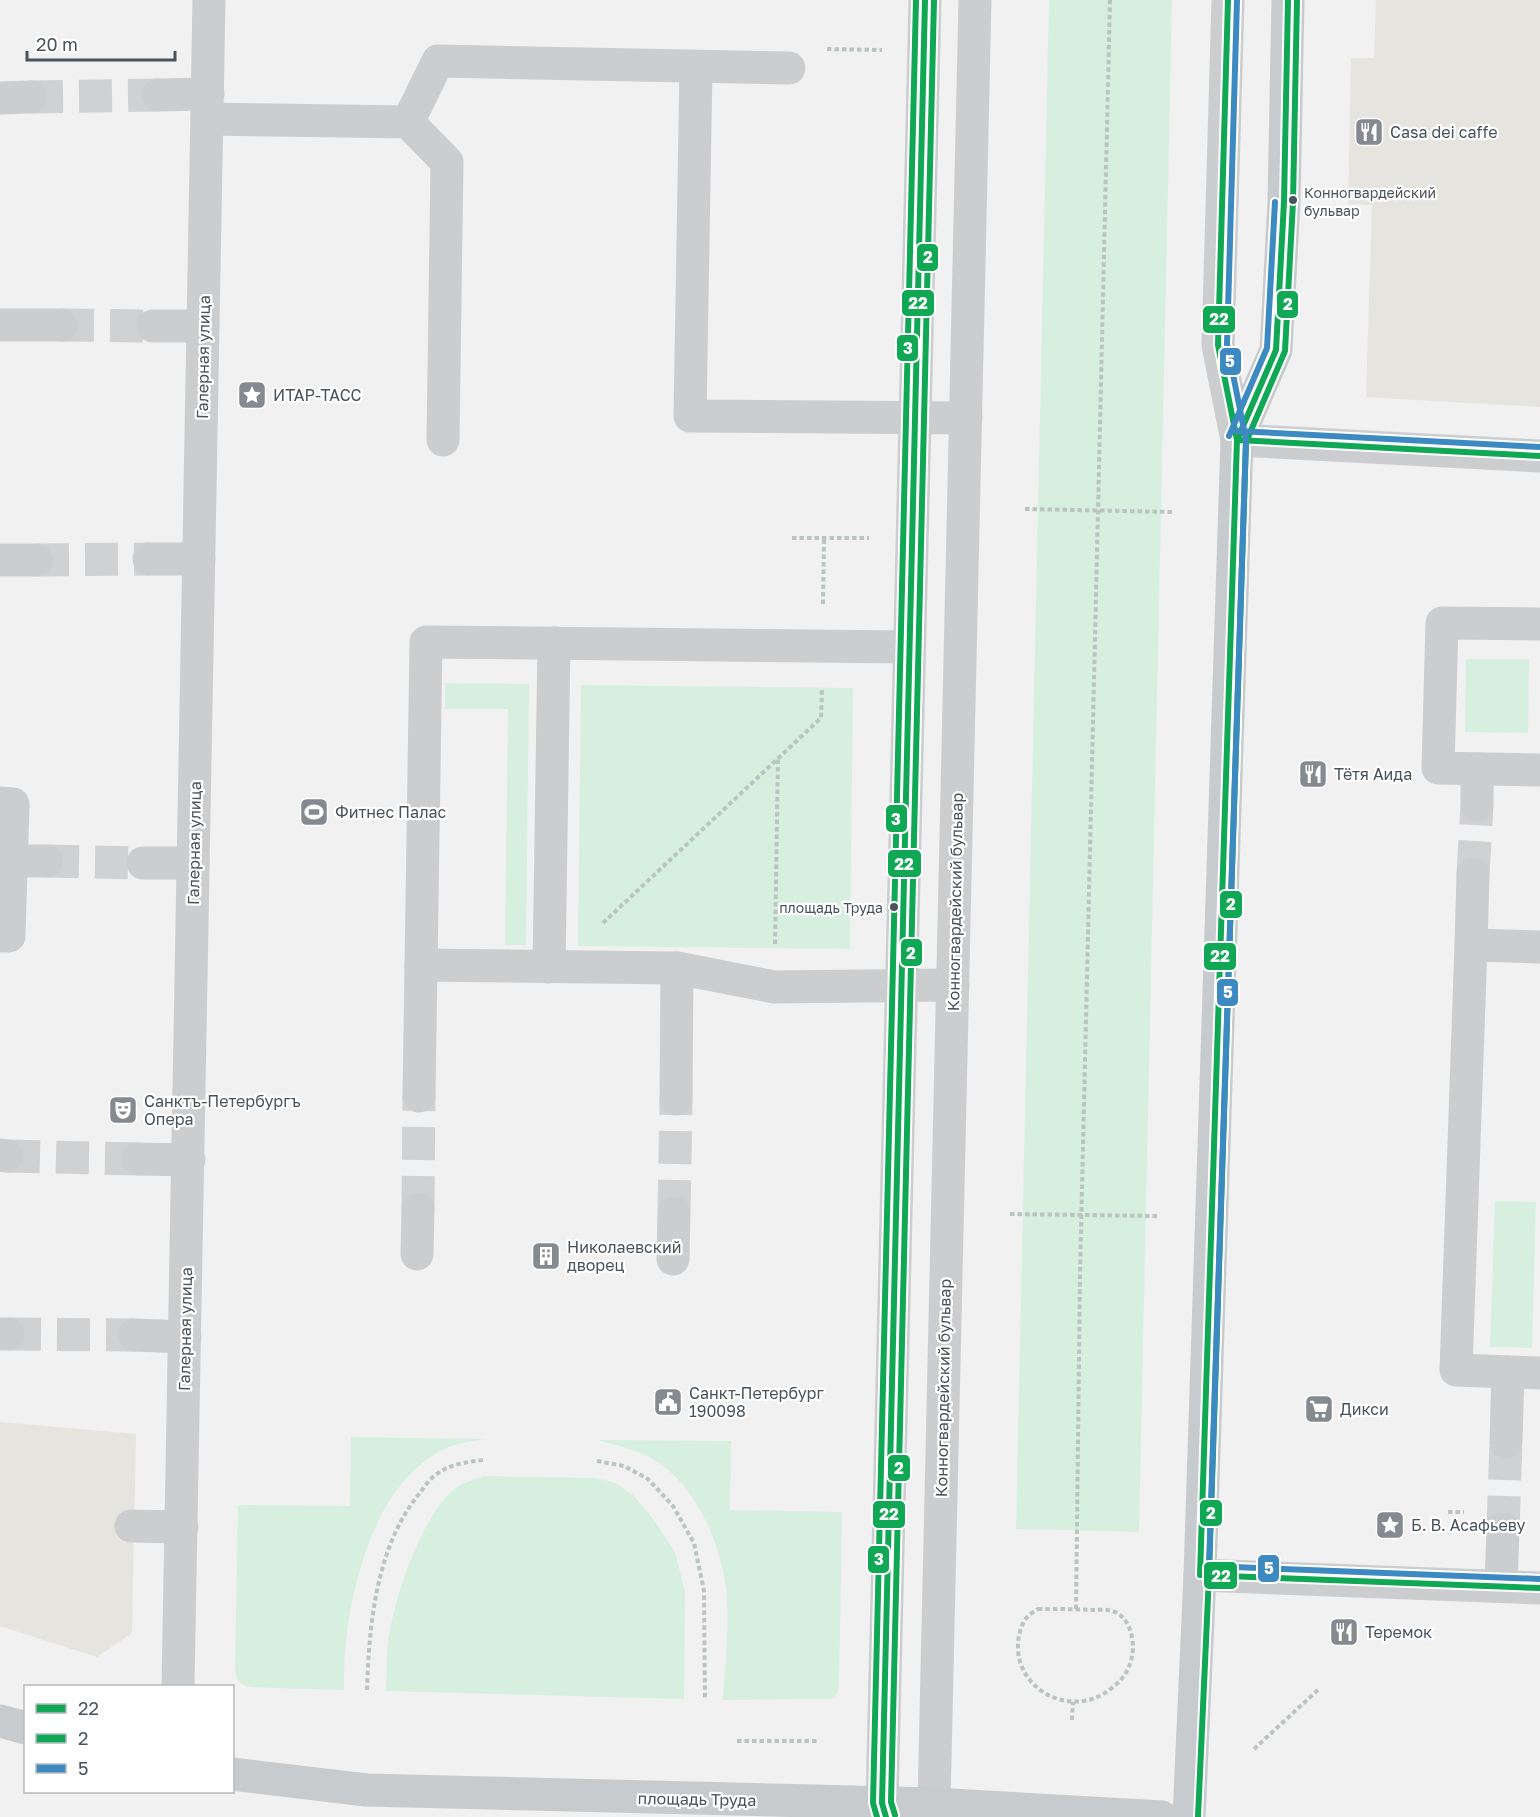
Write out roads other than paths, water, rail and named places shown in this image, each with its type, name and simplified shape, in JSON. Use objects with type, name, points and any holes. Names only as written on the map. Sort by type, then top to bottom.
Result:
[{"type":"main road","points":[[1189,1817],[1200,1575],[1237,440],[1276,350],[1284,202],[1288,0]]},
{"type":"main road","points":[[0,1721],[24,1727]]},
{"type":"main road","name":"площадь Труда","points":[[234,1774],[366,1790],[884,1810],[934,1804],[1161,1817]]},
{"type":"street","name":"Галерная улица","points":[[178,1685],[209,0]]},
{"type":"street","points":[[884,1810],[925,0]]},
{"type":"street","name":"Конногвардейский бульвар","points":[[934,1804],[975,0]]},
{"type":"street","points":[[1228,0],[1218,345],[1237,440],[1540,456]]},
{"type":"street","points":[[408,122],[438,61],[789,68]]},
{"type":"street","points":[[696,67],[690,416],[966,418]]},
{"type":"street","points":[[158,95],[207,107],[408,122],[447,162],[443,440]]},
{"type":"street","points":[[0,325],[61,325]]},
{"type":"street","points":[[153,326],[203,326]]},
{"type":"street","points":[[149,559],[199,559]]},
{"type":"street","points":[[0,560],[36,560]]},
{"type":"street","points":[[1540,624],[1442,623],[1438,768],[1540,770]]},
{"type":"street","points":[[419,1096],[426,642],[909,647]]},
{"type":"street","points":[[549,967],[554,643]]},
{"type":"street","points":[[1476,805],[1477,769]]},
{"type":"street","points":[[0,803],[13,804],[9,936],[0,936]]},
{"type":"street","points":[[11,861],[46,861]]},
{"type":"street","points":[[143,863],[193,863]]},
{"type":"street","points":[[1473,874],[1456,1370],[1524,1372],[1506,1442]]},
{"type":"street","points":[[1471,945],[1540,947]]},
{"type":"street","points":[[421,965],[677,969],[774,987],[953,985]]},
{"type":"street","points":[[676,1099],[677,969]]},
{"type":"street","points":[[138,1159],[189,1160]]},
{"type":"street","points":[[417,1254],[418,1209]]},
{"type":"street","points":[[673,1259],[674,1213]]},
{"type":"street","points":[[134,1335],[185,1337]]},
{"type":"street","points":[[131,1526],[182,1527]]},
{"type":"street","points":[[1501,1586],[1503,1529]]},
{"type":"street","points":[[1200,1575],[1540,1588]]},
{"type":"tunnel","points":[[30,97],[158,95]]},
{"type":"tunnel","points":[[61,325],[153,326]]},
{"type":"tunnel","points":[[36,560],[149,559]]},
{"type":"tunnel","points":[[1473,874],[1477,805]]},
{"type":"tunnel","points":[[46,861],[143,863]]},
{"type":"tunnel","points":[[418,1209],[419,1096]]},
{"type":"tunnel","points":[[674,1213],[676,1099]]},
{"type":"tunnel","points":[[7,1156],[138,1159]]},
{"type":"tunnel","points":[[8,1334],[134,1335]]},
{"type":"tunnel","points":[[1503,1529],[1506,1442]]},
{"type":"place","name":"Casa dei caffe","points":[[1369,132]]},
{"type":"place","name":"Конногвардейский бульвар","points":[[1293,200]]},
{"type":"place","name":"ИТАР-ТАСС","points":[[252,395]]},
{"type":"place","name":"Тётя Аида","points":[[1313,774]]},
{"type":"place","name":"Фитнес Палас","points":[[314,812]]},
{"type":"place","name":"площадь Труда","points":[[894,907]]},
{"type":"place","name":"Санктъ-Петербургъ Опера","points":[[123,1110]]},
{"type":"place","name":"Николаевский дворец","points":[[546,1256]]},
{"type":"place","name":"Санкт-Петербург 190098","points":[[668,1402]]},
{"type":"place","name":"Дикси","points":[[1319,1409]]},
{"type":"place","name":"Б. В. Асафьеву","points":[[1390,1525]]},
{"type":"place","name":"Теремок","points":[[1344,1632]]}]
